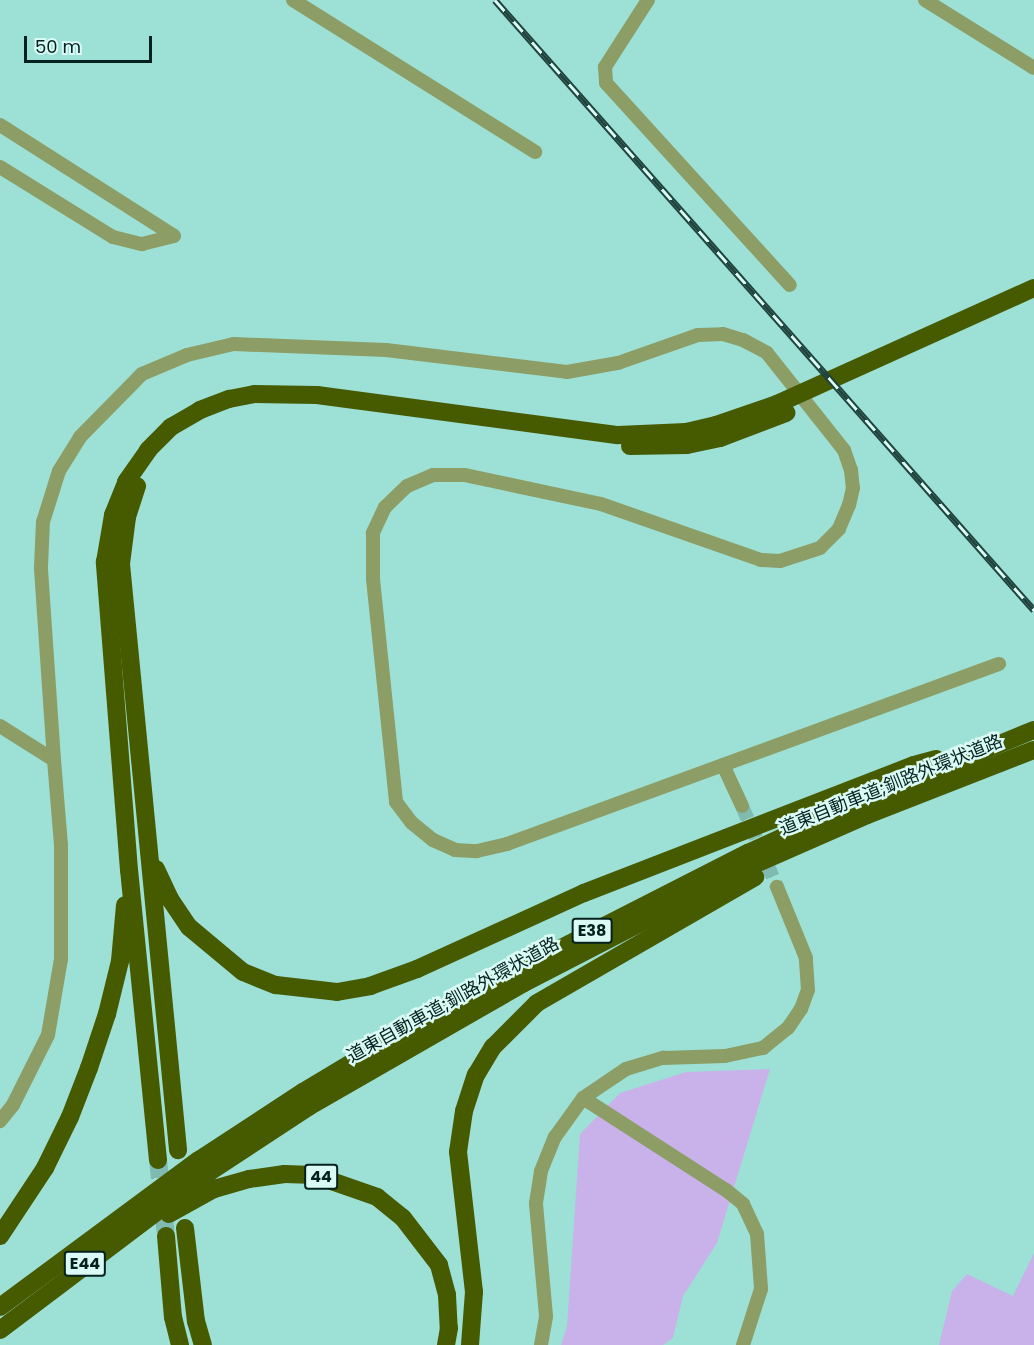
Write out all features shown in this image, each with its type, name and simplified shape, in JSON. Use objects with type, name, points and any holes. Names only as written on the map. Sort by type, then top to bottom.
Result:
[{"type":"highway","points":[[178,1150],[121,564],[127,517],[137,486],[156,459],[178,436],[205,420],[232,411],[276,405],[314,407],[615,446],[687,445],[720,438],[1034,288]]},
{"type":"highway","points":[[847,379],[1034,301]]},
{"type":"highway","points":[[158,1160],[129,870],[105,562],[114,515],[126,482],[148,450],[171,427],[200,410],[254,394],[317,395],[618,435],[686,432],[780,410]]},
{"type":"highway","name":"道東自動車道;釧路外環状道路","points":[[0,1307],[170,1181],[303,1092],[403,1032],[518,970],[748,853],[859,802],[1004,740],[1034,730]]},
{"type":"highway","points":[[150,856],[170,899],[189,927],[243,972],[276,985],[337,992],[370,986],[417,969],[584,893],[914,765],[1004,740]]},
{"type":"highway","name":"道東自動車道;釧路外環状道路","points":[[0,1330],[172,1200],[310,1107],[524,983],[751,866],[867,814],[1034,750]]},
{"type":"highway","points":[[470,1345],[474,1292],[458,1152],[464,1111],[476,1075],[493,1047],[537,1004],[570,982],[867,814]]},
{"type":"highway","points":[[0,1236],[45,1168],[70,1117],[89,1068],[107,1014],[120,961],[129,870]]},
{"type":"highway","name":"44","points":[[105,1249],[214,1189],[249,1179],[285,1174],[314,1175],[376,1197],[403,1218],[422,1240],[439,1265],[447,1295],[449,1328],[446,1345]]},
{"type":"highway","points":[[185,1228],[196,1321],[203,1345]]},
{"type":"highway","points":[[166,1236],[173,1317],[180,1345]]},
{"type":"street","points":[[293,0],[536,152]]},
{"type":"street","points":[[648,0],[605,67],[606,83],[790,285]]},
{"type":"street","points":[[926,0],[1034,68]]},
{"type":"street","points":[[0,125],[174,236],[141,244],[113,237],[0,167]]},
{"type":"street","points":[[0,1121],[13,1105],[48,1035],[62,960],[61,845],[41,567],[44,522],[59,471],[80,437],[142,374],[187,355],[234,344],[386,350],[567,372],[618,363],[698,335],[723,334],[743,340],[767,353],[844,450],[851,470],[853,488],[839,530],[820,548],[780,561],[761,560],[601,504],[464,475],[433,475],[407,486],[386,507],[373,533],[373,579],[396,802],[412,823],[433,840],[455,850],[477,851],[507,844],[999,664]]},
{"type":"street","points":[[0,726],[54,760]]},
{"type":"street","points":[[723,765],[742,806]]},
{"type":"street","points":[[541,1345],[546,1316],[536,1203],[541,1171],[555,1137],[583,1098],[626,1069],[663,1058],[725,1056],[763,1048],[788,1028],[801,1009],[808,990],[806,958],[777,887]]},
{"type":"street","points":[[583,1098],[726,1190],[743,1204],[757,1234],[761,1289],[743,1345]]},
{"type":"shaded area","points":[[770,1069],[717,1243],[683,1296],[673,1338],[663,1345],[561,1345],[567,1326],[580,1134],[620,1093],[686,1072]]},
{"type":"shaded area","points":[[1034,1253],[1034,1345],[939,1345],[952,1291],[967,1274],[1013,1296]]},
{"type":"tunnel","points":[[742,806],[777,887]]},
{"type":"tunnel","points":[[158,1160],[166,1236]]},
{"type":"railway","points":[[495,0],[1034,610]]}]
